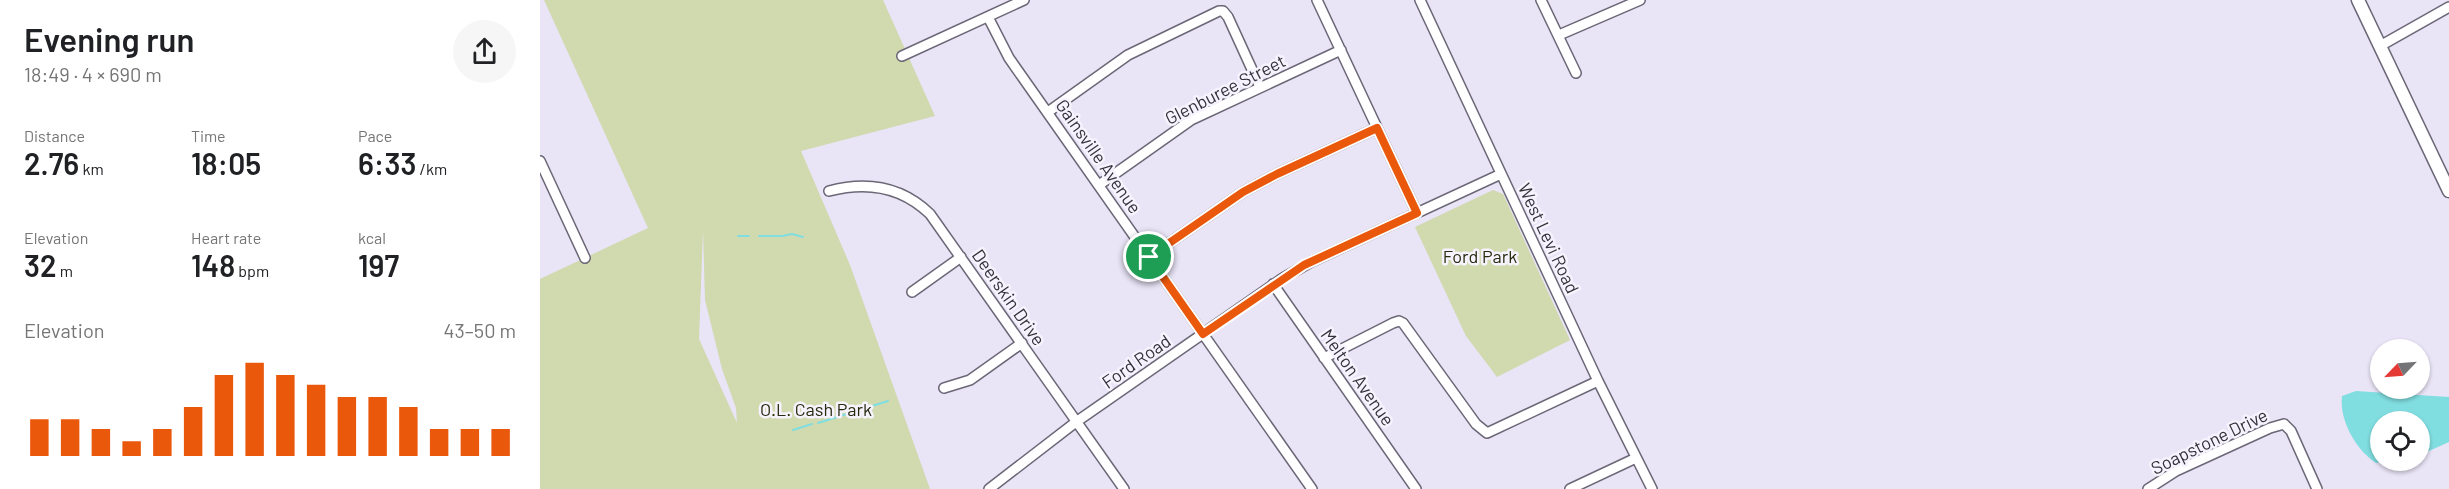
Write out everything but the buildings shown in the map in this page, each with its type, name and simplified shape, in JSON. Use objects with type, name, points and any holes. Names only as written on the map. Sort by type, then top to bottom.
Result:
[{"type":"main road","points":[[2358,0],[2449,191]]},
{"type":"street","points":[[902,56],[1024,0]]},
{"type":"street","points":[[1317,0],[1417,213]]},
{"type":"street","name":"West Levi Road","points":[[1420,0],[1598,381],[1652,489]]},
{"type":"street","points":[[1541,0],[1576,73]]},
{"type":"street","points":[[1559,35],[1640,0]]},
{"type":"street","points":[[2380,46],[2449,7]]},
{"type":"street","points":[[1048,112],[1126,56],[1219,11],[1228,17],[1260,87]]},
{"type":"street","name":"Gainsville Avenue","points":[[988,17],[1005,52],[1312,489]]},
{"type":"street","name":"Glenburee Street","points":[[1098,184],[1191,120],[1341,50]]},
{"type":"street","points":[[1149,257],[1243,192],[1377,128]]},
{"type":"street","points":[[540,161],[542,172],[585,258]]},
{"type":"street","name":"Ford Road","points":[[989,489],[1076,422],[1273,284],[1311,262],[1501,174]]},
{"type":"street","name":"Deerskin Drive","points":[[829,191],[867,185],[886,188],[907,196],[930,214],[1124,489]]},
{"type":"street","points":[[912,292],[961,257]]},
{"type":"street","name":"Melton Avenue","points":[[1273,284],[1416,489]]},
{"type":"street","points":[[1324,358],[1393,323],[1403,323],[1476,424],[1486,433],[1598,381]]},
{"type":"street","points":[[944,388],[970,380],[1022,344]]},
{"type":"street","name":"Soapstone Drive","points":[[2148,489],[2176,471],[2270,428],[2284,424],[2291,431],[2317,489]]},
{"type":"street","points":[[1570,489],[1636,458]]},
{"type":"green space","name":"O.L. Cash Park","points":[[544,0],[883,0],[935,116],[801,151],[850,265],[930,489],[540,489],[540,279],[648,228]],"holes":[[[703,230],[705,300],[722,369],[736,408],[737,423],[699,339]]]},
{"type":"green space","name":"Ford Park","points":[[1493,190],[1503,194],[1570,340],[1497,377],[1466,336],[1415,227]]},
{"type":"shaded area","points":[[2356,391],[2370,392],[2370,399],[2449,397],[2449,442],[2430,451],[2430,411],[2370,411],[2370,458],[2350,434],[2343,415],[2342,396]]},
{"type":"waterway","points":[[759,236],[792,234],[803,237]]},
{"type":"waterway","points":[[738,236],[749,236]]},
{"type":"waterway","points":[[818,423],[888,401]]},
{"type":"waterway","points":[[793,430],[812,424]]},
{"type":"route","points":[[1377,128],[1417,213],[1304,265],[1203,334],[1149,257],[1243,192],[1377,128]]}]
